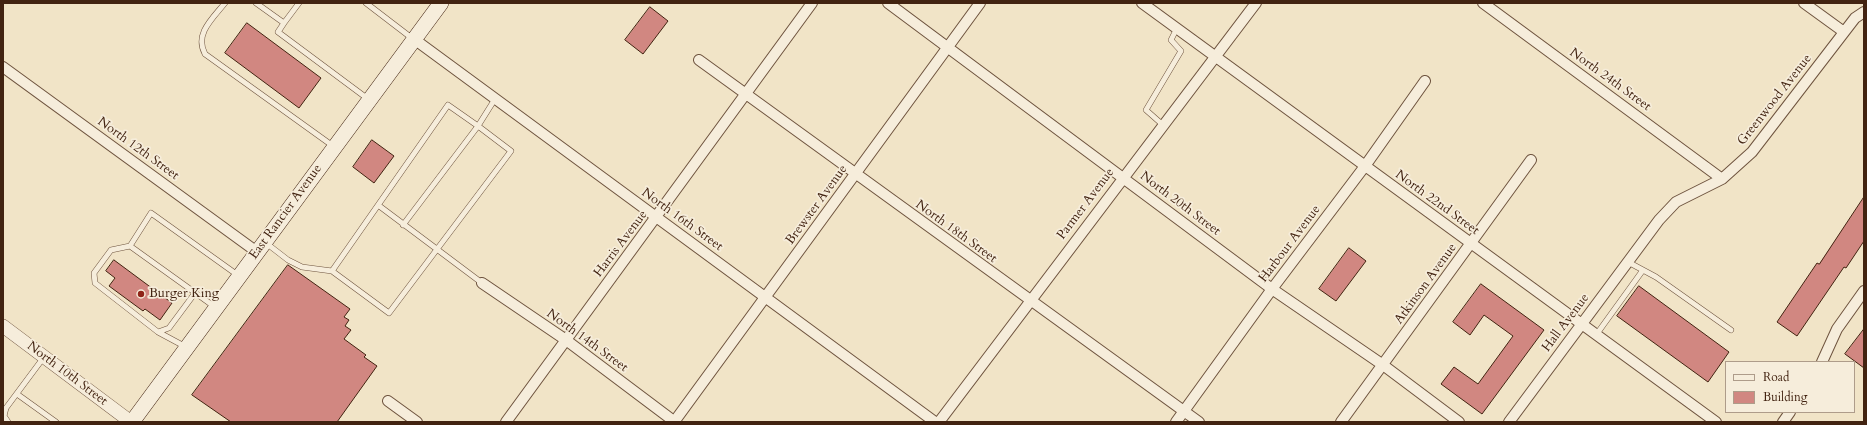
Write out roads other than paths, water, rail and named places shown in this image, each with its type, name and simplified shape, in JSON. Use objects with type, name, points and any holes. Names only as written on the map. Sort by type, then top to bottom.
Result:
[{"type":"main road","name":"East Rancier Avenue","points":[[132,422],[441,3]]},
{"type":"street","name":"Harris Avenue","points":[[506,422],[812,3]]},
{"type":"street","name":"North 20th Street","points":[[888,3],[1272,289],[1383,365],[1459,422]]},
{"type":"street","name":"Brewster Avenue","points":[[674,422],[980,3]]},
{"type":"street","name":"North 22nd Street","points":[[1142,3],[1217,56],[1471,244],[1716,422]]},
{"type":"street","name":"Parmer Avenue","points":[[939,422],[1256,3]]},
{"type":"street","name":"North 24th Street","points":[[1483,3],[1722,179]]},
{"type":"street","points":[[1804,3],[1844,32]]},
{"type":"street","name":"Greenwood Avenue","points":[[1644,240],[1676,202],[1722,179],[1757,146],[1855,18],[1864,12]]},
{"type":"street","name":"North 16th Street","points":[[414,39],[936,422]]},
{"type":"street","name":"North 18th Street","points":[[699,60],[855,175],[1199,422]]},
{"type":"street","name":"North 12th Street","points":[[5,72],[261,247]]},
{"type":"street","name":"Harbour Avenue","points":[[1176,422],[1272,289],[1365,166],[1425,81]]},
{"type":"street","name":"Atkinson Avenue","points":[[1341,422],[1471,244],[1530,160]]},
{"type":"street","name":"Hall Avenue","points":[[1509,422],[1644,240]]},
{"type":"street","name":"North 14th Street","points":[[482,283],[566,340],[674,422]]},
{"type":"street","points":[[1822,361],[1837,329],[1864,291]]},
{"type":"street","name":"North 10th Street","points":[[3,326],[132,422]]},
{"type":"street","points":[[388,401],[417,422]]},
{"type":"street","points":[[1783,422],[1789,413]]},
{"type":"lane","points":[[225,3],[202,34],[202,47],[205,54],[334,147]]},
{"type":"lane","points":[[256,3],[284,23]]},
{"type":"lane","points":[[299,3],[278,32],[369,99]]},
{"type":"lane","points":[[366,3],[414,39]]},
{"type":"lane","points":[[1163,125],[1146,110],[1181,51],[1170,40],[1177,28]]},
{"type":"lane","points":[[403,225],[478,126],[495,99]]},
{"type":"lane","points":[[261,247],[302,267],[332,271],[388,313],[511,151],[448,105],[332,271]]},
{"type":"lane","points":[[378,205],[436,250],[482,283]]},
{"type":"lane","points":[[188,348],[158,332],[95,283],[94,273],[111,250],[130,246],[151,213],[239,277]]},
{"type":"lane","points":[[130,246],[216,308]]},
{"type":"lane","points":[[1628,262],[1656,277],[1730,330]]},
{"type":"lane","points":[[1596,335],[1643,270]]},
{"type":"lane","points":[[158,332],[169,328],[195,293]]},
{"type":"lane","points":[[8,422],[4,416],[6,408],[44,357]]},
{"type":"lane","points":[[17,394],[56,422]]},
{"type":"place","name":"Burger King","points":[[141,294]]}]
